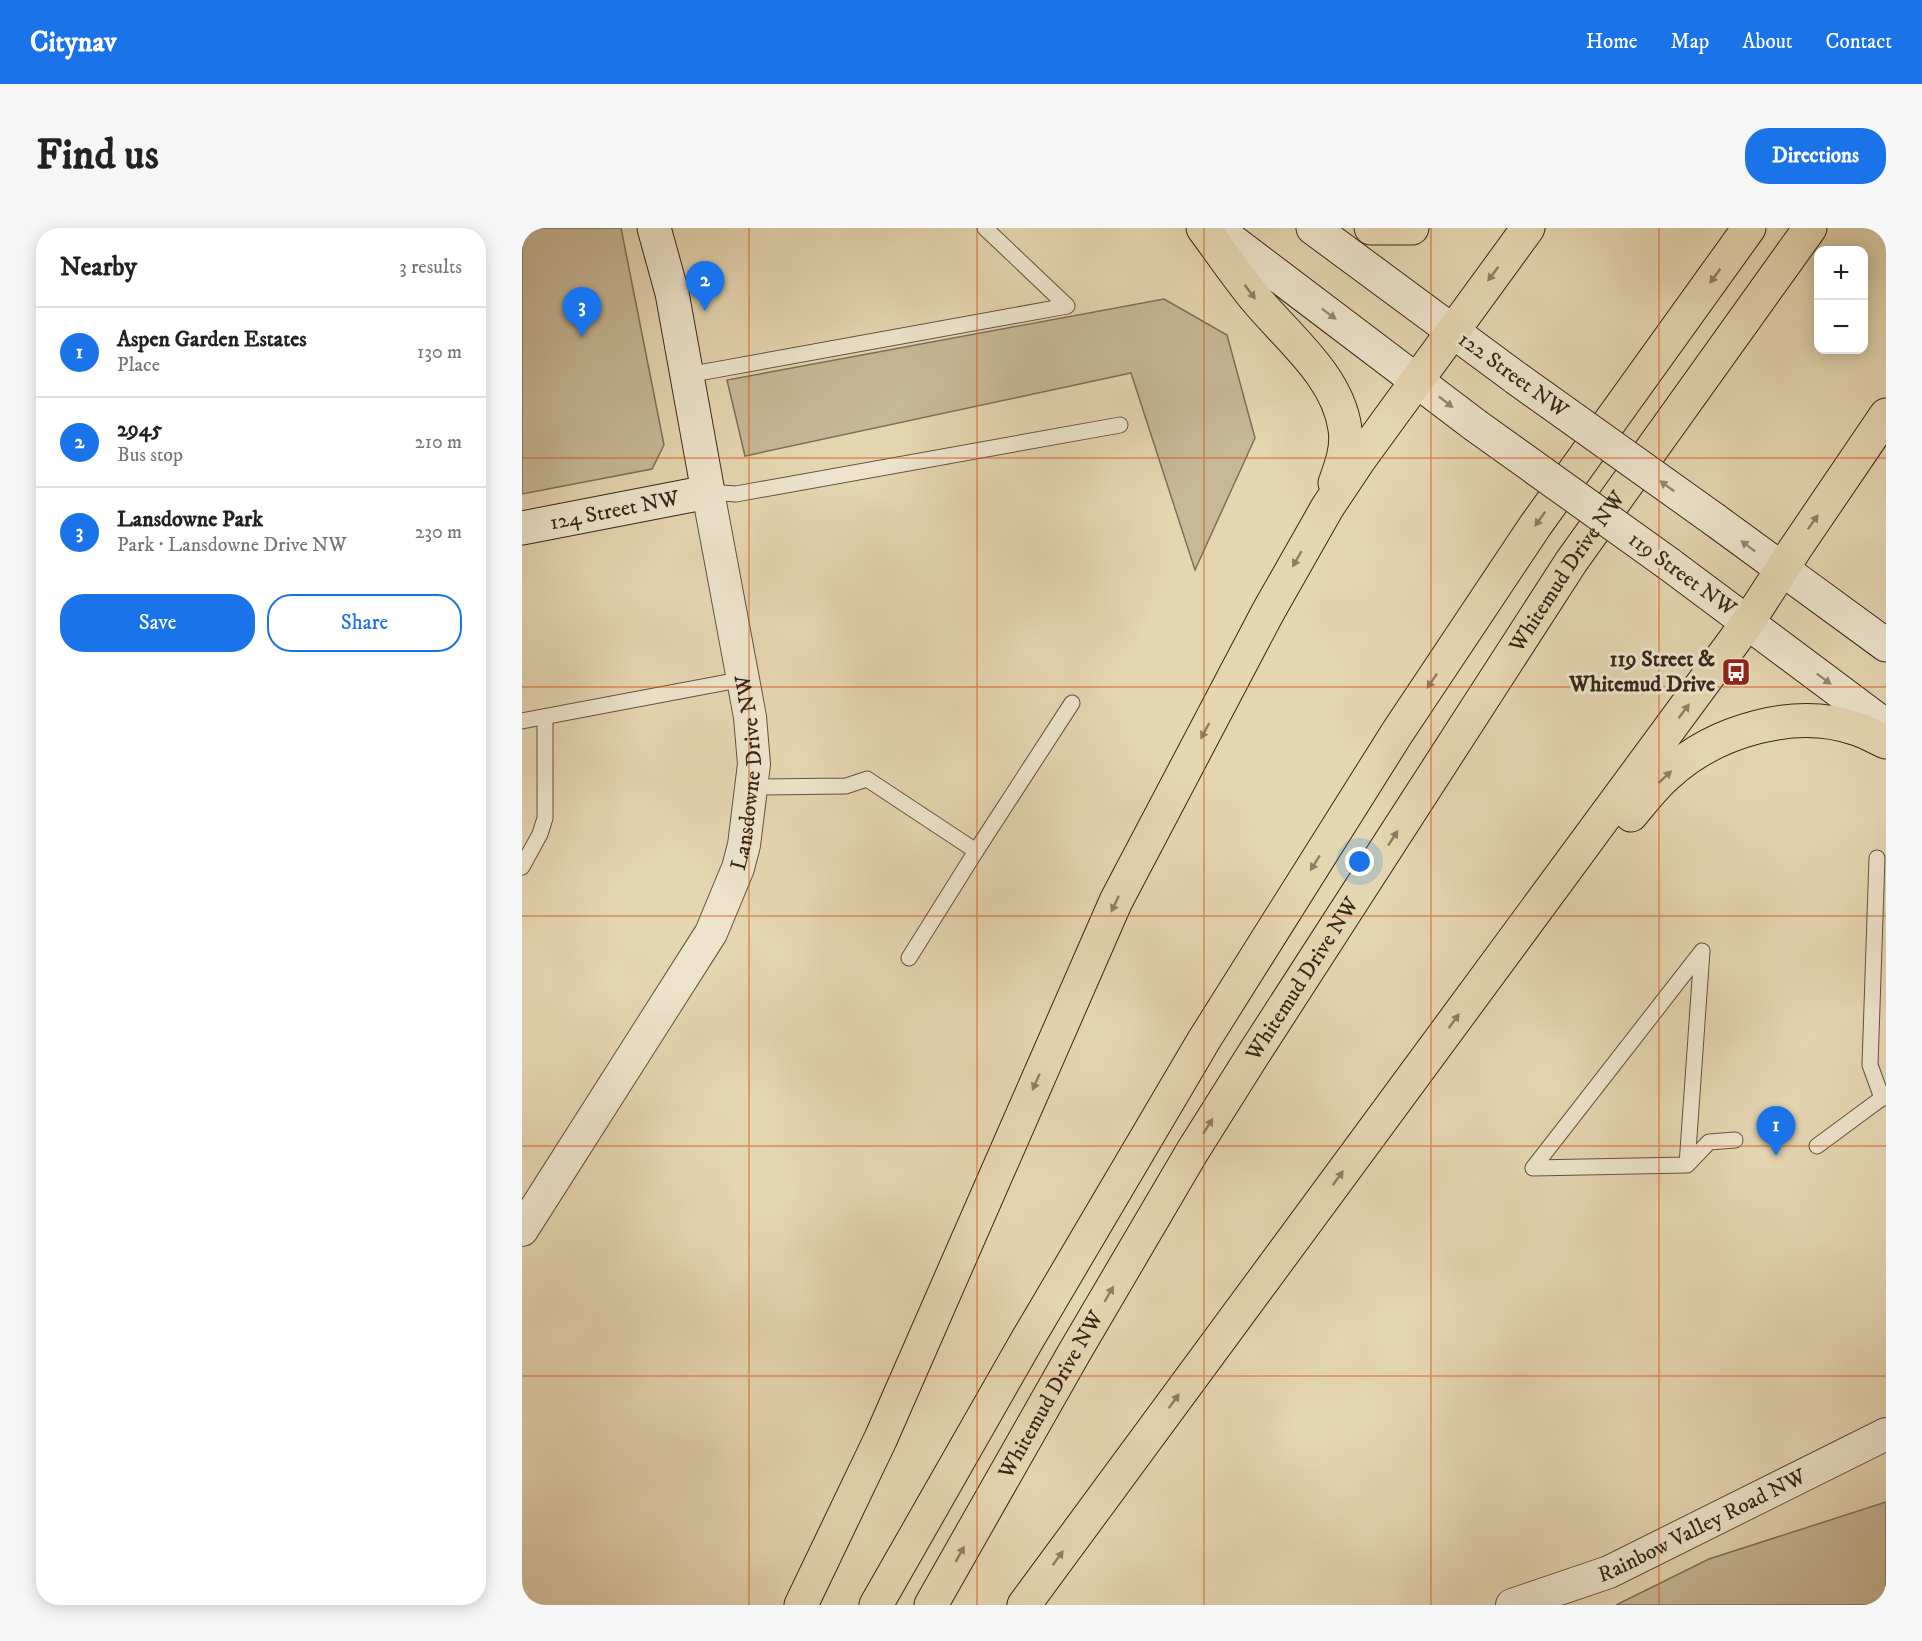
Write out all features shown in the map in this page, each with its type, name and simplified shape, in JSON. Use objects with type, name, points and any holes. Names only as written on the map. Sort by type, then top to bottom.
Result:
[{"type":"highway","points":[[1203,228],[1256,299],[1297,343],[1336,401],[1343,417],[1346,443],[1344,458],[1327,508]]},
{"type":"highway","points":[[1371,228],[1412,228]]},
{"type":"highway","points":[[801,1605],[880,1438],[1116,901],[1268,612],[1327,508],[1451,331],[1528,228]]},
{"type":"highway","name":"Whitemud Drive NW","points":[[876,1605],[1026,1342],[1204,1040],[1366,782],[1535,526],[1749,228]]},
{"type":"highway","name":"Whitemud Drive NW","points":[[931,1605],[1079,1343],[1192,1152],[1253,1055],[1571,562],[1810,228]]},
{"type":"highway","points":[[1024,1605],[1748,622],[1886,415]]},
{"type":"highway","points":[[1486,977],[1651,790],[1689,757],[1734,734],[1769,725],[1798,722],[1827,723],[1856,728],[1886,742]]},
{"type":"main road","name":"Lansdowne Drive NW","points":[[654,228],[672,293],[708,492]]},
{"type":"main road","points":[[1215,228],[1417,379]]},
{"type":"main road","name":"122 Street NW","points":[[1313,228],[1451,331],[1715,520],[1781,571]]},
{"type":"main road","name":"119 Street NW","points":[[1417,379],[1886,726]]},
{"type":"main road","name":"124 Street NW","points":[[522,528],[708,492]]},
{"type":"main road","points":[[1781,571],[1886,645]]},
{"type":"street","name":"Lansdowne Drive NW","points":[[522,1230],[711,933],[738,868],[749,823],[753,787],[753,744],[744,679],[708,492]]},
{"type":"street","name":"Rainbow Valley Road NW","points":[[1512,1605],[1609,1572],[1886,1434]]},
{"type":"lane","points":[[687,375],[1067,306],[985,228]]},
{"type":"lane","points":[[708,492],[736,494],[1120,425]]},
{"type":"lane","points":[[522,722],[744,679]]},
{"type":"lane","points":[[909,958],[1072,703]]},
{"type":"lane","points":[[522,867],[546,818],[545,718]]},
{"type":"lane","points":[[753,787],[846,786],[867,779],[976,851]]},
{"type":"lane","points":[[1817,1146],[1884,1098],[1870,1065],[1876,858]]},
{"type":"lane","points":[[1688,1165],[1702,951],[1533,1168],[1688,1165],[1709,1142],[1735,1140]]},
{"type":"shaded area","points":[[522,228],[621,228],[664,445],[652,469],[522,494]]},
{"type":"shaded area","points":[[1164,299],[1227,335],[1255,438],[1195,570],[1131,373],[745,456],[727,380]]},
{"type":"shaded area","points":[[1886,1502],[1886,1605],[1616,1605],[1709,1559]]},
{"type":"place","name":"2945","points":[[705,311]]},
{"type":"place","name":"Lansdowne Park","points":[[582,337]]},
{"type":"place","name":"119 Street & Whitemud Drive","points":[[1736,672]]},
{"type":"place","name":"Aspen Garden Estates","points":[[1776,1156]]}]
